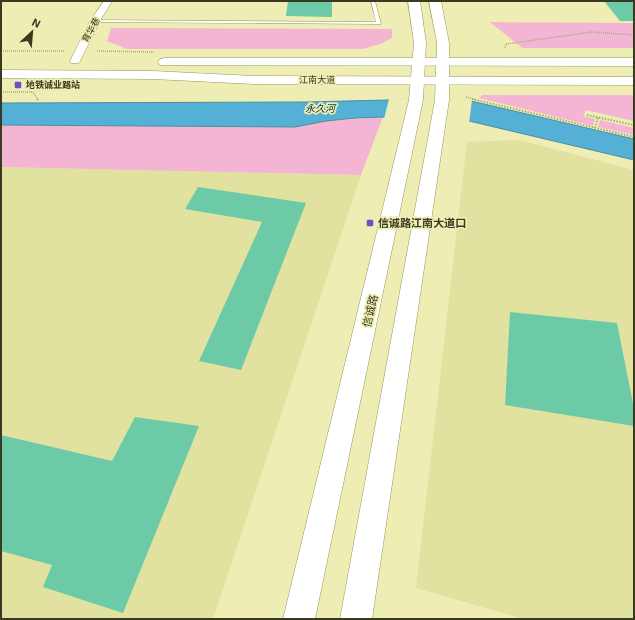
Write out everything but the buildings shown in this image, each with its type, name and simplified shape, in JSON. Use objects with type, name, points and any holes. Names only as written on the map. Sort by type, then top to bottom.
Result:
[{"type":"main road","name":"信诚路","points":[[299,619],[404,162],[416,100],[420,43],[414,1]]},
{"type":"main road","points":[[356,619],[442,100],[443,43],[435,1]]},
{"type":"main road","points":[[60,61],[91,61]]},
{"type":"main road","name":"江南大道","points":[[154,61],[634,62]]},
{"type":"main road","name":"江南大道","points":[[1,74],[153,75],[254,80],[634,81]]},
{"type":"street","name":"育华巷","points":[[75,61],[95,21],[108,1]]},
{"type":"lane","points":[[95,21],[379,23],[373,1]]},
{"type":"path","points":[[504,50],[506,44],[592,32],[634,35]]},
{"type":"path","points":[[1,92],[32,92],[38,100]]},
{"type":"path","points":[[466,97],[634,137]]},
{"type":"path","points":[[587,115],[634,125]]},
{"type":"path","points":[[595,128],[598,117]]},
{"type":"shaded area","points":[[490,22],[634,23],[634,48],[522,48]]},
{"type":"shaded area","points":[[111,28],[392,29],[392,38],[380,44],[363,49],[127,49],[107,41]]},
{"type":"shaded area","points":[[483,95],[634,95],[634,121],[586,110],[583,116],[595,119],[593,126],[479,98]]},
{"type":"shaded area","points":[[383,117],[361,175],[1,167],[1,125],[295,127],[326,121]]},
{"type":"shaded area","points":[[600,120],[634,128],[634,135],[598,127]]},
{"type":"shaded area","points":[[519,140],[634,170],[634,619],[524,619],[416,588],[467,142]]},
{"type":"shaded area","points":[[1,167],[361,175],[213,619],[1,619]]},
{"type":"water","name":"永久河","points":[[387,100],[471,101],[634,139],[634,160],[469,121],[383,117],[326,121],[295,127],[1,125],[1,103],[307,102]]},
{"type":"pier","points":[[389,99],[472,100],[469,123],[384,119]]},
{"type":"place","name":"地铁诚业路站","points":[[18,85]]},
{"type":"place","name":"信诚路江南大道口","points":[[370,223]]}]
